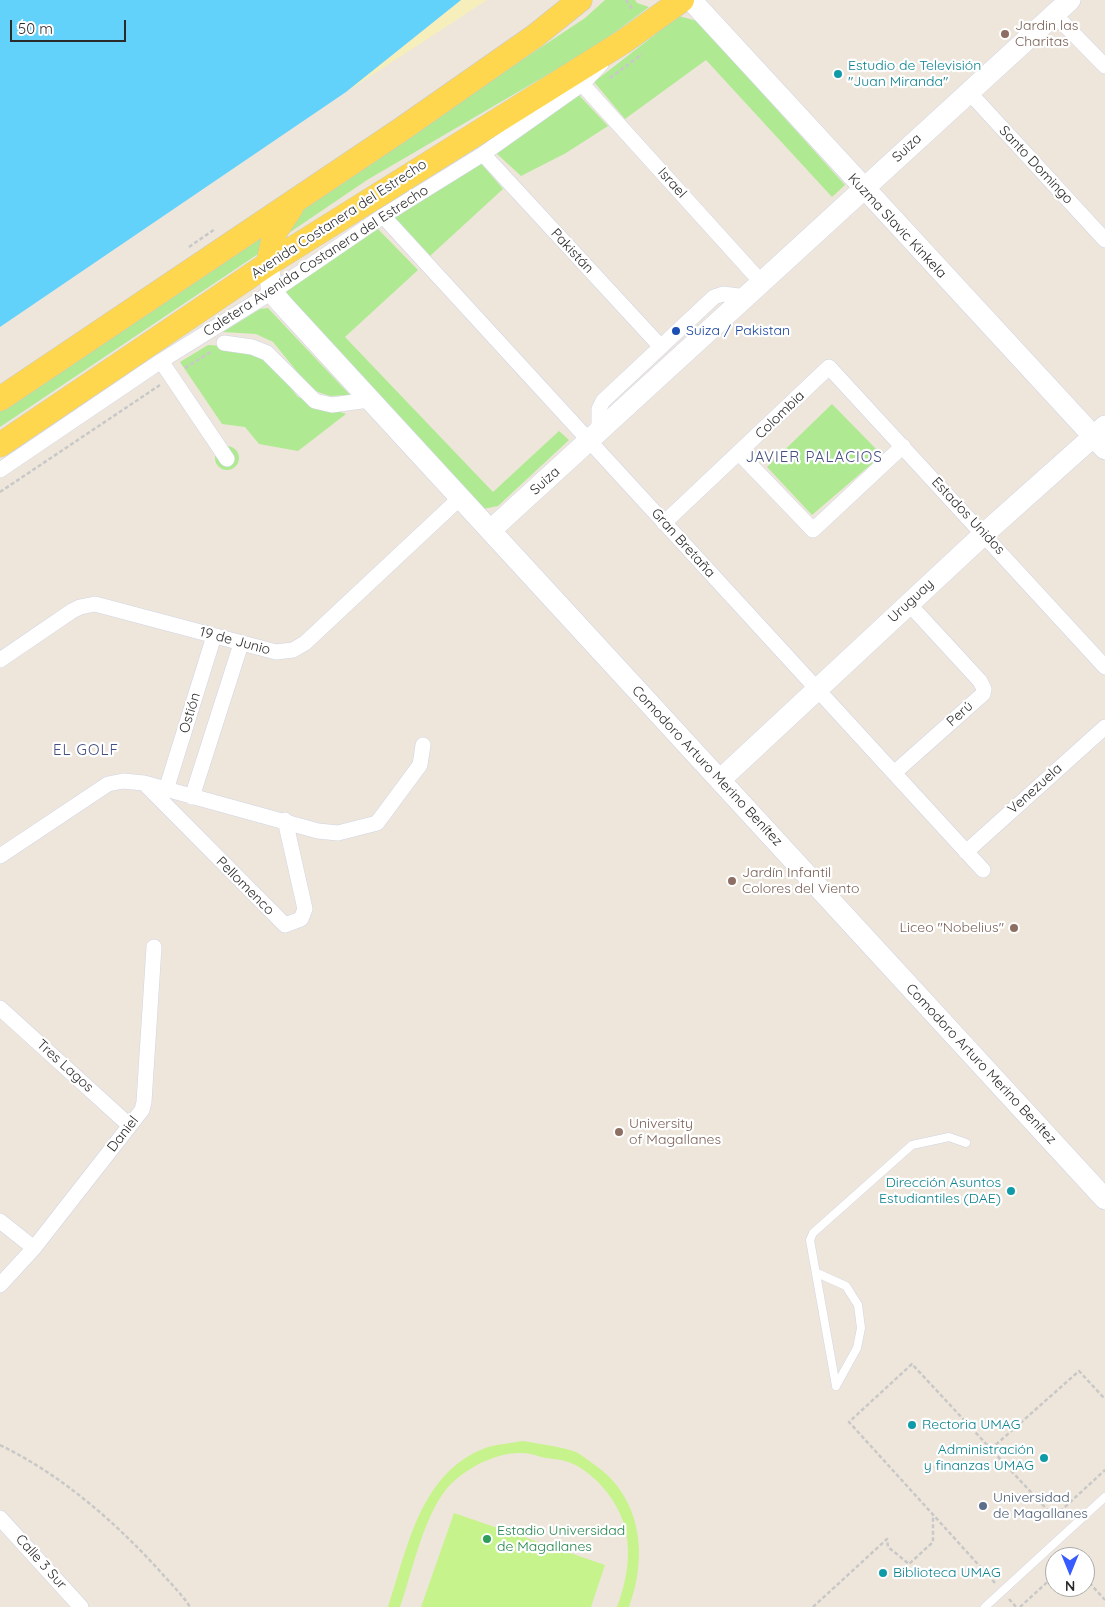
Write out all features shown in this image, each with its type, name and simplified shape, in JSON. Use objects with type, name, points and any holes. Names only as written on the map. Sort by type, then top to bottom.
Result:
[{"type":"main road","points":[[0,398],[299,199],[535,36],[580,0]]},
{"type":"main road","name":"Avenida Costanera del Estrecho","points":[[0,445],[268,264],[623,42],[682,0]]},
{"type":"main road","points":[[268,264],[275,232],[285,215],[299,199]]},
{"type":"street","name":"Kuzma Slavic Kinkela","points":[[691,0],[864,190],[1101,437]]},
{"type":"street","name":"Suiza","points":[[491,530],[864,190],[968,91],[1070,0]]},
{"type":"street","points":[[1054,14],[1105,66]]},
{"type":"street","name":"Caletera Avenida Costanera del Estrecho","points":[[0,470],[161,361],[272,292],[383,216],[483,154],[582,84],[623,42]]},
{"type":"street","name":"Israel","points":[[582,84],[762,283]]},
{"type":"street","name":"Santo Domingo","points":[[968,91],[1105,240]]},
{"type":"street","name":"Pakistán","points":[[483,154],[660,347]]},
{"type":"street","name":"Gran Bretaña","points":[[383,216],[594,436],[664,523],[983,870]]},
{"type":"street","points":[[268,264],[272,292]]},
{"type":"street","name":"Comodoro Arturo Merino Benítez","points":[[272,292],[369,400],[461,497],[1104,1196]]},
{"type":"street","points":[[594,436],[599,409],[603,401],[714,297],[723,294],[746,297]]},
{"type":"street","points":[[224,343],[252,347],[267,353],[315,401],[332,405],[369,400]]},
{"type":"street","points":[[161,361],[228,459]]},
{"type":"street","name":"Estados Unidos","points":[[829,367],[1105,667]]},
{"type":"street","name":"Colombia","points":[[664,523],[829,367]]},
{"type":"street","name":"Uruguay","points":[[720,780],[984,534],[1101,437]]},
{"type":"street","points":[[739,453],[814,530],[903,446]]},
{"type":"street","name":"19 de Junio","points":[[0,660],[72,611],[88,604],[103,604],[241,644],[276,652],[293,650],[299,647],[461,497]]},
{"type":"street","name":"Perú","points":[[894,773],[982,694],[984,689],[980,681],[909,604]]},
{"type":"street","name":"Ostión","points":[[166,790],[214,636]]},
{"type":"street","name":"Ostión","points":[[192,797],[241,644]]},
{"type":"street","name":"Venezuela","points":[[966,852],[1105,727]]},
{"type":"street","points":[[0,856],[108,784],[123,781],[144,783],[285,820],[318,831],[338,832],[377,823],[420,765],[423,745]]},
{"type":"street","name":"Pellomenco","points":[[144,783],[284,924],[300,919],[305,909],[285,820]]},
{"type":"street","name":"Daniel","points":[[0,1285],[34,1248],[142,1110],[154,947]]},
{"type":"street","name":"Tres Lagos","points":[[0,1008],[129,1125]]},
{"type":"street","points":[[0,1221],[34,1248]]},
{"type":"street","name":"Calle 3 Sur","points":[[0,1518],[81,1607]]},
{"type":"lane","points":[[817,1273],[846,1286],[858,1305],[861,1328],[857,1348],[836,1386],[810,1240],[816,1227],[912,1145],[949,1137],[966,1143]]},
{"type":"lane","points":[[985,1607],[1105,1496]]},
{"type":"path","points":[[1016,1607],[849,1422],[912,1364],[1054,1517],[1105,1470]]},
{"type":"path","points":[[991,1449],[1078,1371],[1105,1399]]},
{"type":"path","points":[[0,1445],[34,1462],[97,1508],[148,1558],[190,1607]]},
{"type":"path","points":[[813,1607],[887,1539],[888,1547],[909,1564],[933,1542],[933,1515]]},
{"type":"path","points":[[1020,1607],[1045,1584]]},
{"type":"path","points":[[1095,1589],[1105,1600]]},
{"type":"green space","points":[[605,0],[635,0],[637,3],[649,7],[595,47],[367,180],[283,237],[291,216],[585,18]]},
{"type":"green space","points":[[679,16],[697,21],[845,185],[832,197],[706,60],[625,119],[594,82]]},
{"type":"green space","points":[[577,93],[608,126],[566,153],[521,176],[495,152]]},
{"type":"green space","points":[[480,162],[503,189],[430,256],[395,218]]},
{"type":"green space","points":[[376,227],[418,270],[345,337],[493,492],[559,431],[569,440],[498,506],[483,509],[285,296],[285,290]]},
{"type":"green space","points":[[258,233],[262,238],[258,254],[0,427],[0,406]]},
{"type":"green space","points":[[268,308],[350,395],[330,396],[312,390],[273,342],[256,334],[223,332],[260,309]]},
{"type":"green space","points":[[208,345],[241,347],[262,353],[298,397],[346,414],[298,451],[259,444],[245,427],[222,424],[180,362]]},
{"type":"green space","points":[[832,404],[882,455],[812,515],[767,467]]},
{"type":"green space","points":[[227,446],[232,447],[238,453],[238,463],[232,469],[227,470],[222,469],[216,463],[215,458],[216,453],[222,447]]},
{"type":"green space","name":"Estadio Universidad de Magallanes","points":[[523,1441],[576,1452],[611,1479],[623,1494],[637,1530],[639,1549],[635,1588],[629,1607],[617,1607],[625,1580],[628,1551],[623,1522],[613,1501],[599,1483],[581,1468],[571,1463],[529,1454],[512,1453],[482,1462],[448,1487],[439,1499],[425,1528],[400,1607],[388,1607],[410,1536],[432,1492],[446,1474],[465,1458],[488,1447]]},
{"type":"green space","name":"Estadio Universidad de Magallanes","points":[[454,1513],[605,1565],[591,1607],[421,1607]]},
{"type":"sand","points":[[461,0],[487,0],[346,92]]},
{"type":"water","points":[[0,0],[461,0],[346,92],[0,327]]},
{"type":"place","name":"Jardin las Charitas","points":[[1005,34]]},
{"type":"place","name":"Estudio de Televisión \"Juan Miranda\"","points":[[838,74]]},
{"type":"place","name":"Suiza / Pakistan","points":[[676,331]]},
{"type":"place","name":"Jardín Infantil Colores del Viento","points":[[732,881]]},
{"type":"place","name":"Liceo \"Nobelius\"","points":[[1014,928]]},
{"type":"place","name":"University of Magallanes","points":[[619,1132]]},
{"type":"place","name":"Dirección Asuntos Estudiantiles (DAE)","points":[[1011,1191]]},
{"type":"place","name":"Rectoria UMAG","points":[[912,1425]]},
{"type":"place","name":"Administración y finanzas UMAG","points":[[1044,1458]]},
{"type":"place","name":"Universidad de Magallanes","points":[[983,1506]]},
{"type":"place","name":"Estadio Universidad de Magallanes","points":[[487,1539]]},
{"type":"place","name":"Biblioteca UMAG","points":[[883,1573]]},
{"type":"district","name":"JAVIER PALACIOS","points":[[814,457]]},
{"type":"district","name":"EL GOLF","points":[[86,750]]}]
